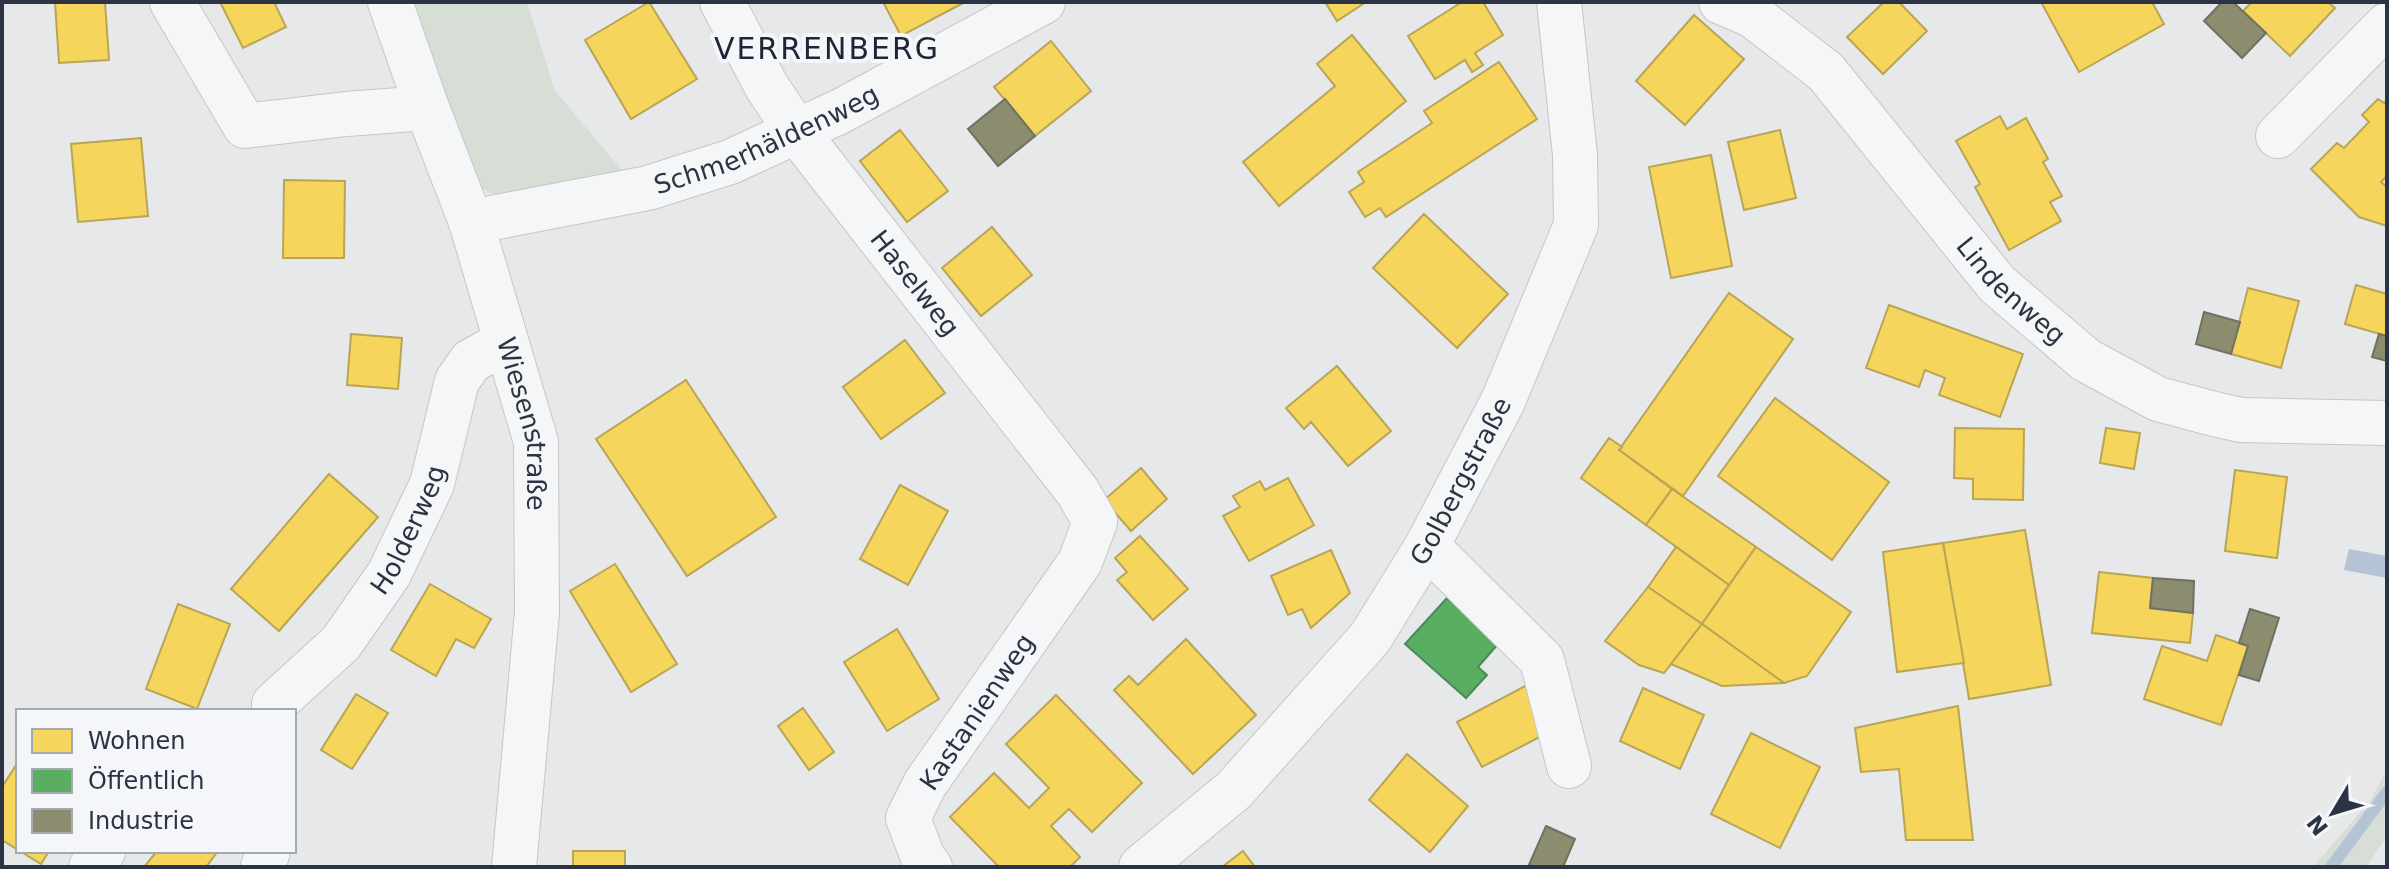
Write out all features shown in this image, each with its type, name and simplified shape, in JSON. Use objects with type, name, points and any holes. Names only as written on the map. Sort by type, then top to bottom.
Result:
[{"type":"street","points":[[172,2],[245,126],[427,108]]},
{"type":"street","name":"Wiesenstraße","points":[[390,2],[471,222],[536,442],[537,612],[514,867]]},
{"type":"street","name":"Haselweg","points":[[722,2],[767,87],[797,132],[1078,492],[1095,522],[1080,562]]},
{"type":"street","name":"Schmerhäldenweg","points":[[471,222],[648,188],[730,162],[841,111],[1043,2]]},
{"type":"street","name":"Golbergstraße","points":[[1141,867],[1234,790],[1370,638],[1427,546],[1503,401],[1576,225],[1575,155],[1560,2]]},
{"type":"street","name":"Lindenweg","points":[[1721,2],[1752,15],[1826,72],[1997,284],[2086,360],[2158,399],[2241,420],[2387,423]]},
{"type":"street","points":[[2278,136],[2387,25]]},
{"type":"street","name":"Holderweg","points":[[265,709],[341,643],[389,574],[432,484],[457,381],[471,361],[506,342]]},
{"type":"street","points":[[1427,546],[1542,660],[1569,766]]},
{"type":"street","name":"Kastanienweg","points":[[930,867],[923,858],[908,818],[925,784],[1080,562]]},
{"type":"shaded area","points":[[411,2],[527,2],[555,91],[627,176],[502,200],[469,181]]},
{"type":"shaded area","points":[[2387,769],[2387,836],[2366,867],[2313,867],[2370,801]]},
{"type":"water","points":[[2349,549],[2387,556],[2387,578],[2344,570]]},
{"type":"building: Wohnen","points":[[55,2],[105,2],[109,60],[59,63]]},
{"type":"building: Wohnen","points":[[220,2],[274,2],[286,27],[243,48]]},
{"type":"building: Wohnen","points":[[649,2],[697,79],[631,119],[585,40]]},
{"type":"building: Wohnen","points":[[883,2],[965,2],[901,36]]},
{"type":"building: Wohnen","points":[[1325,2],[1366,2],[1337,21]]},
{"type":"building: Wohnen","points":[[1462,2],[1483,2],[1503,35],[1475,53],[1483,65],[1472,72],[1465,60],[1435,79],[1408,36]]},
{"type":"building: Wohnen","points":[[1884,2],[1899,2],[1927,31],[1883,74],[1847,37]]},
{"type":"building: Wohnen","points":[[2041,2],[2152,2],[2164,24],[2079,72]]},
{"type":"building: Wohnen","points":[[2252,2],[2328,2],[2335,8],[2290,56],[2243,11]]},
{"type":"building: Wohnen","points":[[1694,15],[1744,59],[1685,125],[1636,81]]},
{"type":"building: Wohnen","points":[[1352,35],[1406,101],[1279,206],[1243,162],[1335,86],[1317,64]]},
{"type":"building: Wohnen","points":[[1051,41],[1091,91],[1035,136],[994,87]]},
{"type":"building: Wohnen","points":[[1499,62],[1537,119],[1386,217],[1380,208],[1365,217],[1349,192],[1364,182],[1358,172],[1432,123],[1424,111]]},
{"type":"building: Wohnen","points":[[2378,99],[2384,103],[2387,100],[2387,176],[2381,182],[2387,187],[2387,226],[2359,217],[2311,169],[2337,143],[2344,148],[2369,122],[2362,115]]},
{"type":"building: Wohnen","points":[[2000,116],[2007,129],[2026,118],[2048,159],[2043,162],[2062,196],[2050,202],[2061,221],[2009,250],[1975,187],[1980,184],[1956,141]]},
{"type":"building: Wohnen","points":[[900,130],[948,191],[907,222],[860,161]]},
{"type":"building: Wohnen","points":[[1780,130],[1796,198],[1744,210],[1728,142]]},
{"type":"building: Wohnen","points":[[141,138],[148,216],[78,222],[71,144]]},
{"type":"building: Wohnen","points":[[1711,155],[1732,266],[1671,278],[1649,167]]},
{"type":"building: Wohnen","points":[[284,180],[345,181],[344,258],[283,258]]},
{"type":"building: Wohnen","points":[[1424,214],[1508,294],[1457,348],[1373,268]]},
{"type":"building: Wohnen","points":[[992,227],[1032,275],[981,316],[942,268]]},
{"type":"building: Wohnen","points":[[2356,285],[2387,294],[2387,336],[2345,324]]},
{"type":"building: Wohnen","points":[[2248,288],[2299,301],[2281,368],[2231,354]]},
{"type":"building: Wohnen","points":[[1729,293],[1793,339],[1683,496],[1619,450]]},
{"type":"building: Wohnen","points":[[1889,305],[2023,354],[2000,417],[1939,395],[1945,378],[1925,370],[1919,387],[1866,368]]},
{"type":"building: Wohnen","points":[[351,334],[402,338],[398,389],[347,385]]},
{"type":"building: Wohnen","points":[[905,340],[945,393],[881,439],[843,387]]},
{"type":"building: Wohnen","points":[[1337,366],[1391,431],[1348,466],[1311,422],[1304,429],[1286,408]]},
{"type":"building: Wohnen","points":[[686,380],[776,517],[687,576],[596,439]]},
{"type":"building: Wohnen","points":[[1775,398],[1889,482],[1832,560],[1718,476]]},
{"type":"building: Wohnen","points":[[1955,428],[2024,429],[2023,500],[1973,499],[1973,479],[1954,478]]},
{"type":"building: Wohnen","points":[[2106,428],[2140,433],[2134,469],[2100,463]]},
{"type":"building: Wohnen","points":[[1609,438],[1622,447],[1619,450],[1672,489],[1646,525],[1581,478]]},
{"type":"building: Wohnen","points":[[1141,468],[1167,499],[1131,531],[1104,500]]},
{"type":"building: Wohnen","points":[[2235,470],[2287,477],[2277,558],[2225,551]]},
{"type":"building: Wohnen","points":[[329,474],[378,517],[279,631],[231,589]]},
{"type":"building: Wohnen","points":[[1288,478],[1314,525],[1249,561],[1223,516],[1240,507],[1233,496],[1260,481],[1265,490]]},
{"type":"building: Wohnen","points":[[900,485],[948,511],[908,585],[860,559]]},
{"type":"building: Wohnen","points":[[1672,489],[1756,547],[1729,585],[1646,525]]},
{"type":"building: Wohnen","points":[[2025,530],[2051,685],[1969,699],[1943,543]]},
{"type":"building: Wohnen","points":[[1140,536],[1188,589],[1153,620],[1117,580],[1127,572],[1115,558]]},
{"type":"building: Wohnen","points":[[1943,543],[1964,663],[1897,672],[1883,552]]},
{"type":"building: Wohnen","points":[[1676,547],[1729,585],[1702,624],[1648,587]]},
{"type":"building: Wohnen","points":[[1756,547],[1851,612],[1807,676],[1784,683],[1702,624]]},
{"type":"building: Wohnen","points":[[1331,550],[1350,593],[1311,628],[1302,609],[1288,615],[1271,576]]},
{"type":"building: Wohnen","points":[[615,564],[677,664],[631,692],[570,591]]},
{"type":"building: Wohnen","points":[[2099,572],[2153,578],[2150,608],[2193,613],[2190,643],[2092,633]]},
{"type":"building: Wohnen","points":[[430,584],[491,619],[474,648],[456,639],[436,676],[391,650]]},
{"type":"building: Wohnen","points":[[1648,587],[1702,624],[1664,673],[1639,665],[1605,641]]},
{"type":"building: Wohnen","points":[[178,604],[230,624],[197,709],[146,689]]},
{"type":"building: Wohnen","points":[[1702,624],[1784,683],[1722,686],[1671,664]]},
{"type":"building: Wohnen","points":[[897,629],[939,699],[887,731],[844,662]]},
{"type":"building: Wohnen","points":[[2216,635],[2248,646],[2221,725],[2144,699],[2162,646],[2207,661]]},
{"type":"building: Wohnen","points":[[1186,639],[1256,715],[1193,774],[1114,690],[1129,676],[1138,685]]},
{"type":"building: Wohnen","points":[[1529,684],[1553,730],[1482,767],[1457,722]]},
{"type":"building: Wohnen","points":[[1643,688],[1704,715],[1680,769],[1620,741]]},
{"type":"building: Wohnen","points":[[356,694],[388,713],[352,769],[321,750]]},
{"type":"building: Wohnen","points":[[1056,695],[1142,783],[1092,832],[1069,809],[1051,826],[1080,857],[1070,867],[999,867],[950,817],[994,773],[1029,808],[1049,788],[1006,744]]},
{"type":"building: Wohnen","points":[[1958,706],[1973,840],[1906,840],[1899,769],[1861,772],[1855,728]]},
{"type":"building: Wohnen","points":[[803,708],[834,752],[809,770],[778,726]]},
{"type":"building: Wohnen","points":[[1751,733],[1820,767],[1780,848],[1711,814]]},
{"type":"building: Wohnen","points":[[1407,754],[1468,806],[1430,852],[1369,800]]},
{"type":"building: Wohnen","points":[[16,765],[16,849],[2,840],[2,787]]},
{"type":"building: Wohnen","points":[[573,851],[625,851],[625,867],[573,867]]},
{"type":"building: Wohnen","points":[[1243,851],[1255,867],[1222,867]]},
{"type":"building: Wohnen","points":[[23,853],[48,853],[41,864]]},
{"type":"building: Wohnen","points":[[155,853],[216,853],[206,867],[144,867]]},
{"type":"building: Öffentlich","points":[[1447,598],[1498,644],[1478,667],[1487,675],[1466,698],[1405,644]]},
{"type":"building: Industrie","points":[[2222,2],[2233,2],[2266,33],[2242,58],[2204,21]]},
{"type":"building: Industrie","points":[[1005,99],[1035,136],[998,166],[968,129]]},
{"type":"building: Industrie","points":[[2204,312],[2240,322],[2231,354],[2196,344]]},
{"type":"building: Industrie","points":[[2379,334],[2387,336],[2387,361],[2372,357]]},
{"type":"building: Industrie","points":[[2153,578],[2194,581],[2193,613],[2150,608]]},
{"type":"building: Industrie","points":[[2250,609],[2279,618],[2259,681],[2239,675],[2248,646],[2239,643]]},
{"type":"building: Industrie","points":[[1546,826],[1575,839],[1563,867],[1528,867]]},
{"type":"waterway","points":[[2331,867],[2387,792]]},
{"type":"district","name":"VERRENBERG","points":[[827,48]]}]
